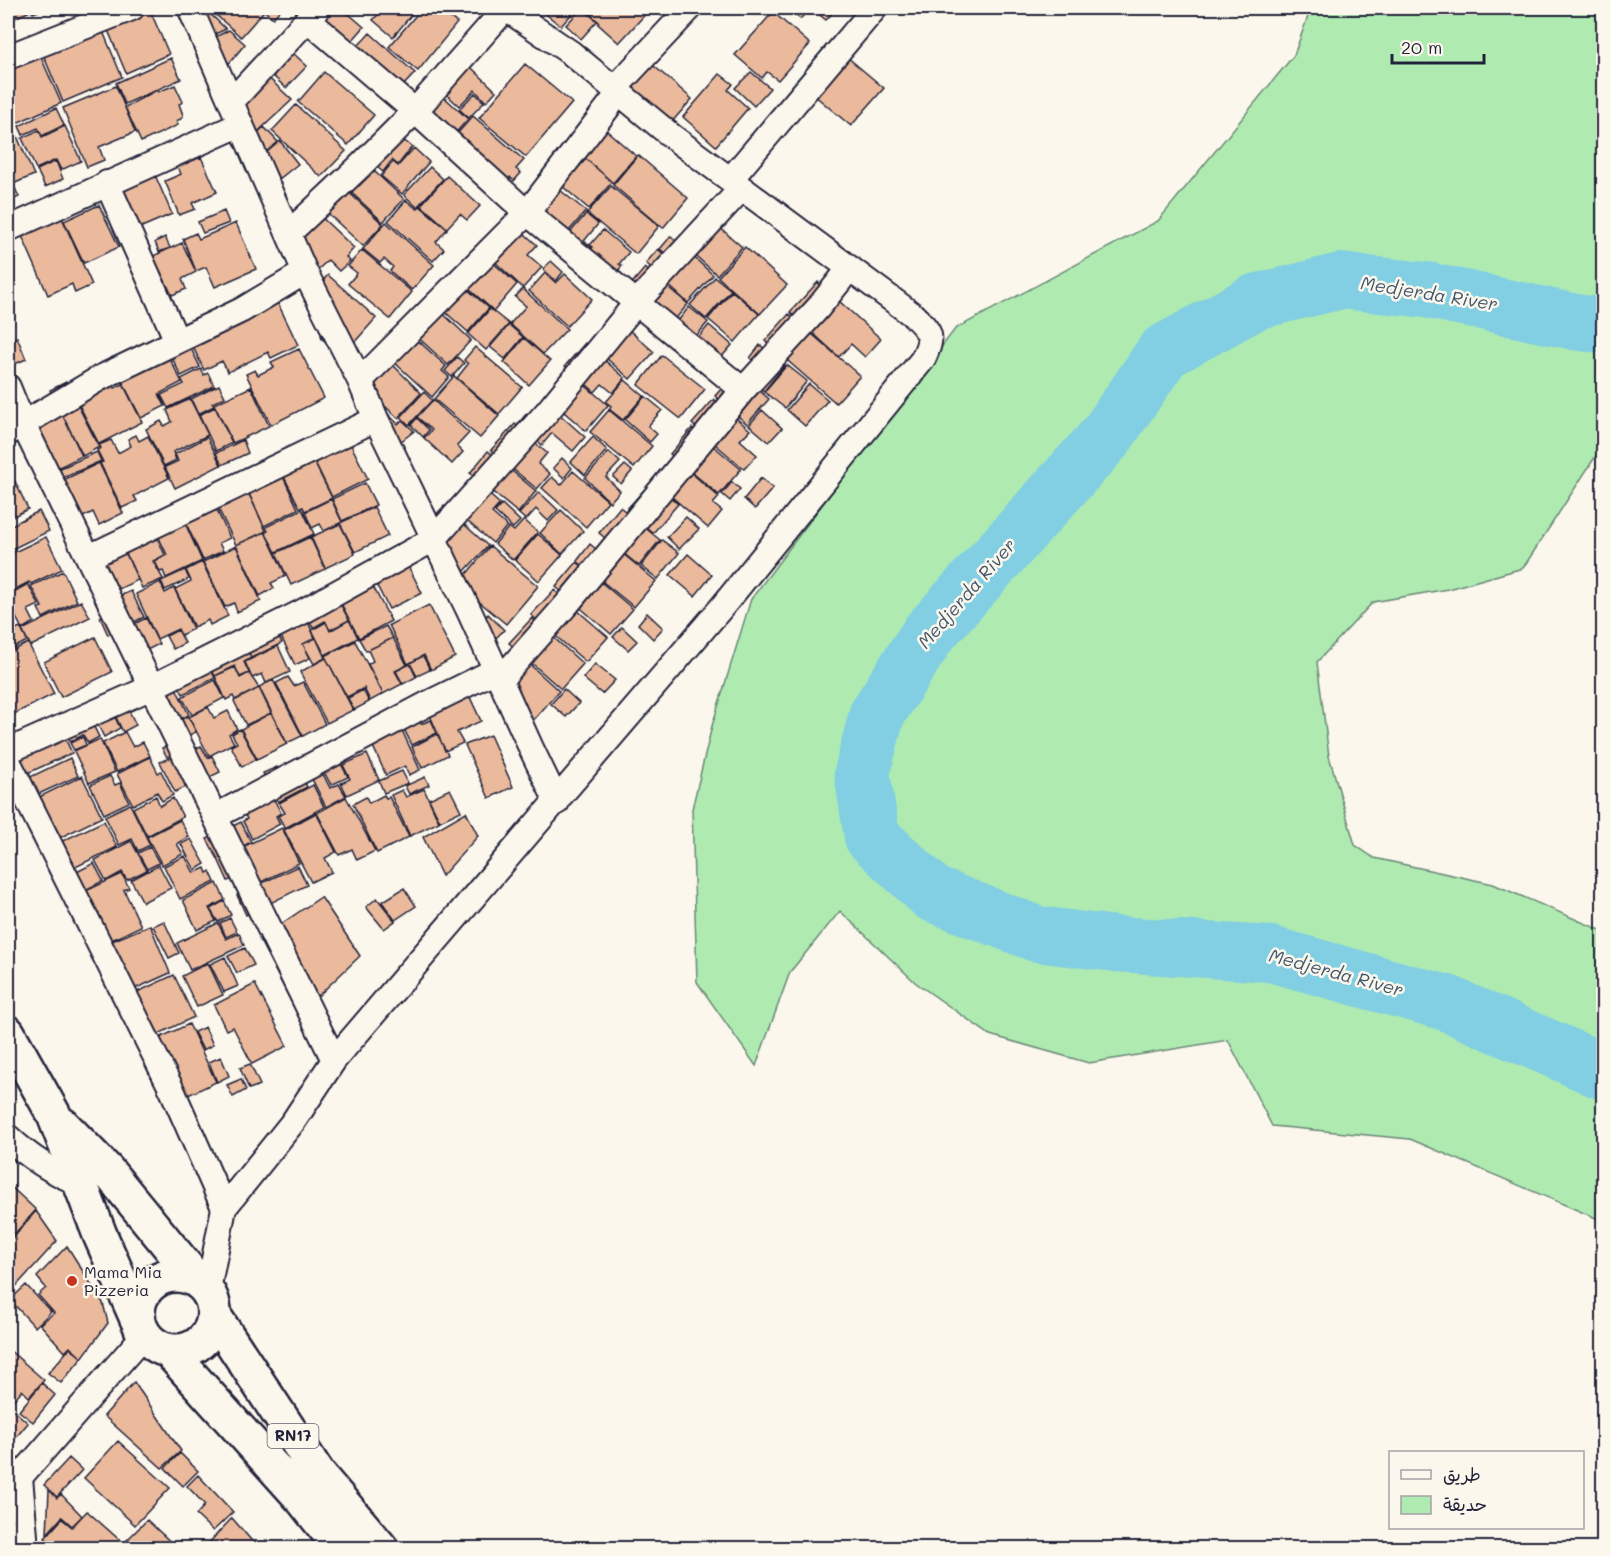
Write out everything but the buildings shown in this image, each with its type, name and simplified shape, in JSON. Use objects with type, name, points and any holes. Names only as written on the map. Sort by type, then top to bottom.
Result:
[{"type":"main road","name":"RN17","points":[[8,1033],[54,1116],[93,1177],[207,1296],[319,1475],[381,1548]]},
{"type":"main road","name":"RN17","points":[[93,1177],[150,1335],[302,1499],[341,1548]]},
{"type":"main road","points":[[172,1274],[185,1275],[207,1296],[211,1330],[204,1340],[181,1351],[150,1335],[138,1309],[141,1296],[149,1285],[159,1278],[172,1274]]},
{"type":"street","points":[[8,57],[132,8]]},
{"type":"street","points":[[190,8],[305,272],[360,381],[557,801]]},
{"type":"street","points":[[207,1296],[224,1208],[293,1122],[334,1060],[722,607],[923,359],[931,342],[929,331],[914,315],[797,227],[735,184],[571,53],[505,8],[415,111],[359,168],[289,233]]},
{"type":"street","points":[[360,381],[527,213],[617,91],[690,8]]},
{"type":"street","points":[[8,751],[152,687],[302,612],[434,539],[547,412],[735,184],[875,8]]},
{"type":"street","points":[[232,101],[313,13],[415,111],[527,213],[743,390]]},
{"type":"street","points":[[8,229],[241,124]]},
{"type":"street","points":[[107,183],[177,341]]},
{"type":"street","points":[[216,816],[417,709],[498,675],[568,603],[743,390],[818,309],[850,268]]},
{"type":"street","points":[[15,428],[100,378],[242,309],[305,272]]},
{"type":"street","points":[[8,387],[15,428],[89,557],[334,1060]]},
{"type":"street","points":[[89,557],[376,419]]},
{"type":"street","points":[[8,761],[172,1090],[224,1208]]},
{"type":"street","points":[[8,1137],[42,1166],[93,1177]]},
{"type":"street","points":[[26,1548],[14,1486],[150,1335]]},
{"type":"green space","points":[[1311,8],[1603,8],[1603,445],[1523,568],[1448,589],[1373,602],[1317,662],[1329,756],[1355,845],[1374,858],[1493,884],[1603,931],[1603,1221],[1410,1139],[1272,1126],[1228,1040],[1089,1063],[990,1035],[916,983],[840,911],[790,972],[756,1066],[697,982],[692,809],[712,726],[751,599],[955,329],[1158,221],[1294,55]]},
{"type":"waterway","name":"Medjerda River","points":[[1604,325],[1580,323],[1426,290],[1341,281],[1255,302],[1164,352],[1105,438],[929,633],[877,714],[862,773],[872,837],[933,894],[1037,934],[1116,944],[1270,954],[1447,1003],[1604,1072]]},
{"type":"place","name":"Mama Mia Pizzeria","points":[[72,1281]]}]
